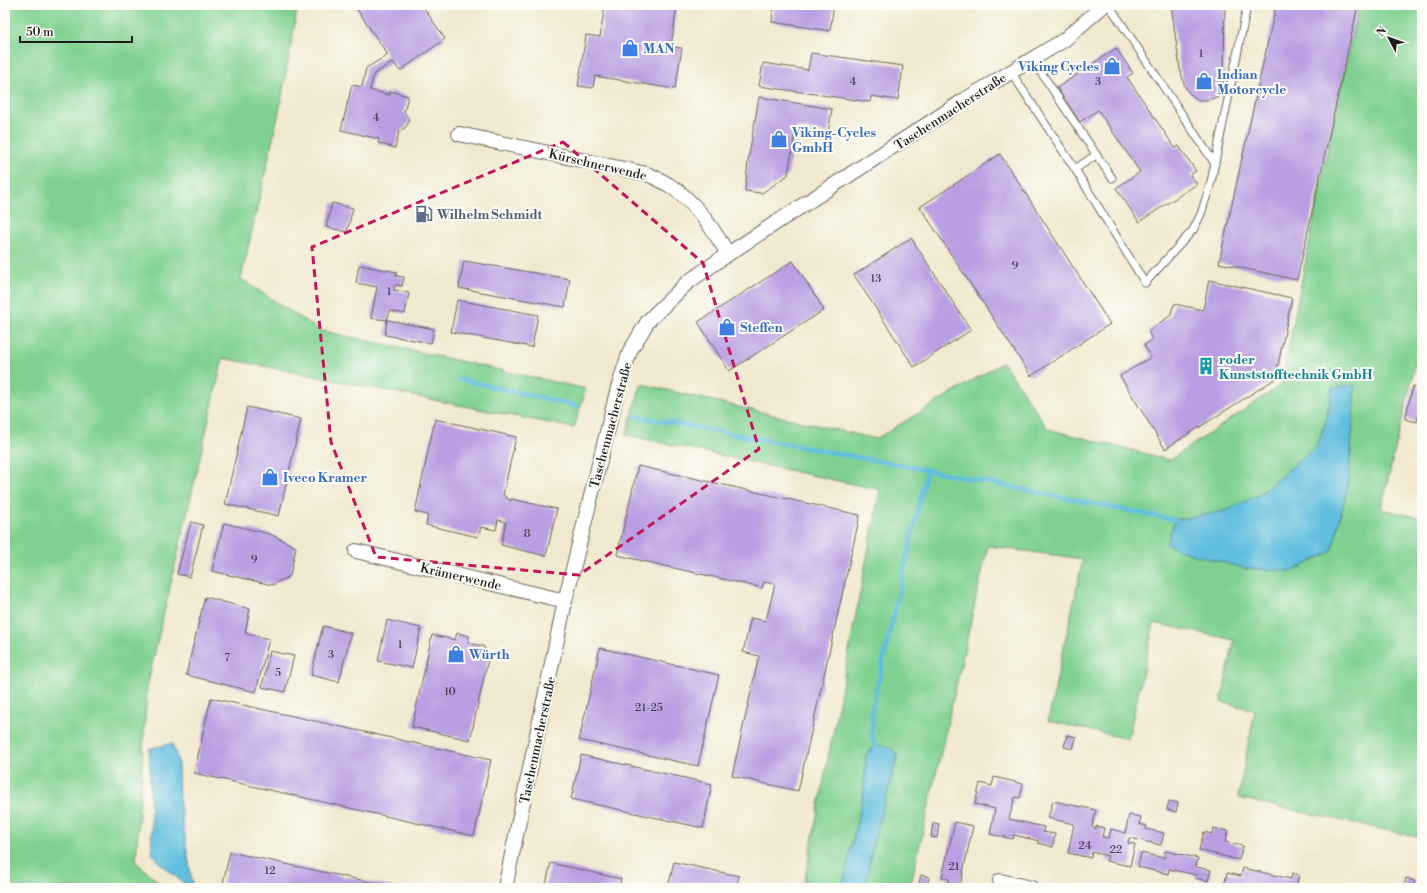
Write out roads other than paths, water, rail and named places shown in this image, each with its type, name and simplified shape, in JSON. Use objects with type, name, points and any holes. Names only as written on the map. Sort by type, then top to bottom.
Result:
[{"type":"street","name":"Taschenmacherstraße","points":[[505,888],[565,601],[618,388],[630,351],[648,321],[688,282],[728,254],[966,99],[1064,40],[1104,5]]},
{"type":"street","name":"Kürschnerwende","points":[[459,134],[647,174],[671,186],[692,204],[717,235],[728,254]]},
{"type":"street","name":"Krämerwende","points":[[356,551],[565,601]]},
{"type":"street","points":[[1000,881],[1031,888]]},
{"type":"lane","points":[[1109,5],[1215,164]]},
{"type":"lane","points":[[1011,72],[1075,169],[1145,283],[1193,230],[1203,208],[1215,164],[1246,5]]},
{"type":"lane","points":[[1032,59],[1112,178]]},
{"type":"lane","points":[[1075,169],[1096,155]]},
{"type":"water","points":[[1354,385],[1349,481],[1332,551],[1293,571],[1244,568],[1191,554],[1166,544],[1175,520],[1225,511],[1259,495],[1317,446],[1328,414],[1332,388]]},
{"type":"water","points":[[172,743],[178,761],[179,799],[193,888],[189,888],[160,863],[152,853],[149,749]]},
{"type":"water","points":[[876,745],[889,747],[898,755],[873,844],[865,888],[842,888],[864,791],[866,755]]},
{"type":"waterway","points":[[459,379],[577,406]]},
{"type":"waterway","points":[[634,416],[927,470],[1175,520]]},
{"type":"waterway","points":[[876,745],[872,740],[872,710],[927,470]]},
{"type":"place","name":"MAN","points":[[630,48]]},
{"type":"place","name":"Viking Cycles","points":[[1112,66]]},
{"type":"place","name":"Indian Motorcycle","points":[[1204,81]]},
{"type":"place","name":"Viking-Cycles GmbH","points":[[779,139]]},
{"type":"place","name":"Wilhelm Schmidt","points":[[424,214]]},
{"type":"place","name":"Steffen","points":[[727,327]]},
{"type":"place","name":"roder Kunststofftechnik GmbH","points":[[1206,366]]},
{"type":"place","name":"Iveco Kramer","points":[[270,477]]},
{"type":"place","name":"Würth","points":[[456,654]]}]
